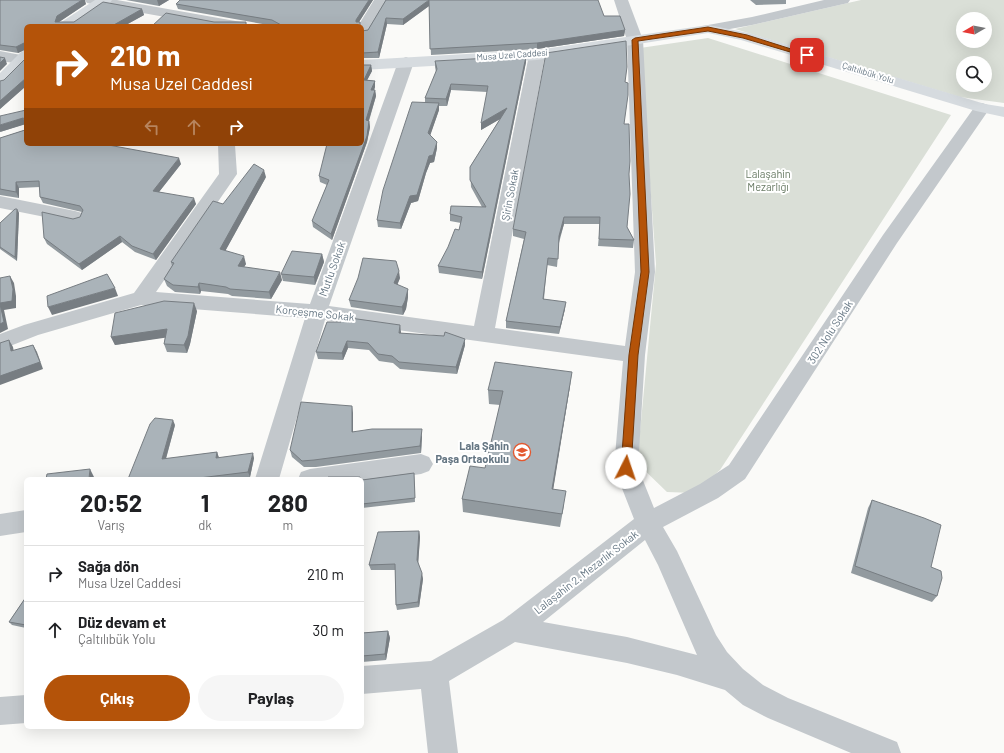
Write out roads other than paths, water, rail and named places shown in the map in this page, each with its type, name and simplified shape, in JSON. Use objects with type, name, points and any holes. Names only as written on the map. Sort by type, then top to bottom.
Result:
[{"type":"main road","points":[[68,24],[100,1]]},
{"type":"main road","name":"Musa Uzel Caddesi","points":[[364,65],[537,55],[708,29]]},
{"type":"main road","name":"Çaltılıbük Yolu","points":[[708,29],[744,36],[982,108],[1004,112]]},
{"type":"main road","points":[[0,82],[24,57]]},
{"type":"street","points":[[364,29],[381,0]]},
{"type":"street","name":"Lalaşahin 2. Mezarlık Sokak","points":[[434,674],[513,629],[648,523],[626,468],[634,355],[645,272],[635,40],[621,0]]},
{"type":"street","points":[[708,29],[752,21],[843,0]]},
{"type":"street","points":[[100,1],[230,24]]},
{"type":"street","name":"Şirin Sokak","points":[[483,334],[537,55]]},
{"type":"street","points":[[0,56],[24,57]]},
{"type":"street","name":"Mutlu Sokak","points":[[268,477],[316,312],[406,62]]},
{"type":"street","name":"302 Nolu Sokak","points":[[648,523],[709,491],[737,472],[753,450],[890,239],[982,108]]},
{"type":"street","points":[[141,298],[228,174],[226,146]]},
{"type":"street","points":[[0,202],[76,217]]},
{"type":"street","name":"Korçeşme Sokak","points":[[0,342],[31,330],[141,298],[316,312],[634,355]]},
{"type":"street","points":[[325,477],[421,464]]},
{"type":"street","points":[[0,525],[24,521]]},
{"type":"street","points":[[648,523],[668,559],[706,644],[717,661],[733,679],[753,695],[778,708],[886,753]]},
{"type":"street","points":[[513,629],[627,650],[677,662],[733,679]]},
{"type":"street","points":[[364,680],[434,674],[443,753]]},
{"type":"street","points":[[0,711],[24,708]]},
{"type":"place","name":"Lala Şahin Paşa Ortaokulu","points":[[522,452]]},
{"type":"park label","name":"Lalaşahin Mezarlığı","points":[[768,180]]}]
